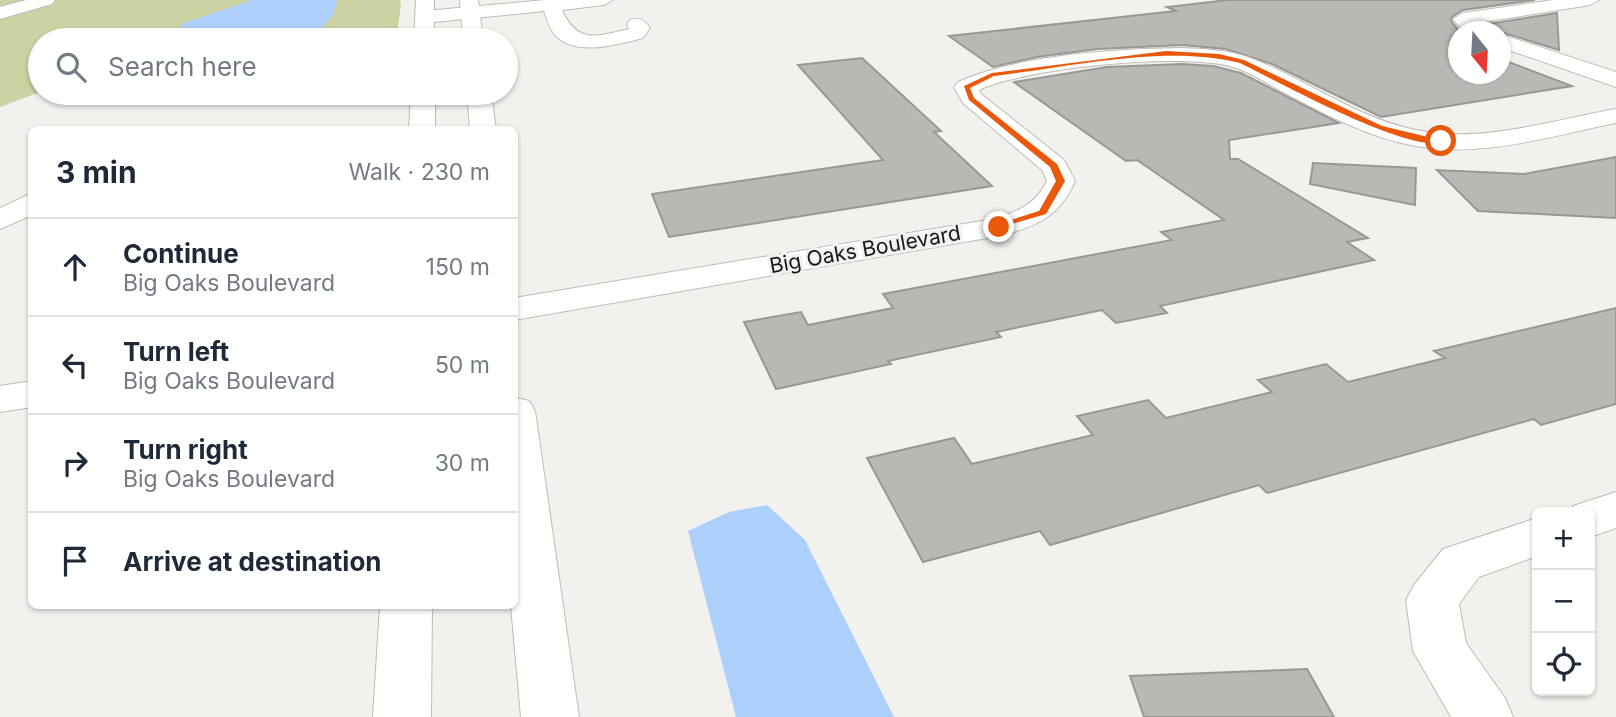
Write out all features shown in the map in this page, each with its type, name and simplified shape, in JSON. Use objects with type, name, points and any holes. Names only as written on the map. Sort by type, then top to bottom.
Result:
[{"type":"street","points":[[0,13],[46,0]]},
{"type":"street","points":[[424,28],[425,8],[551,5],[604,0]]},
{"type":"street","points":[[1465,21],[1463,19],[1590,0]]},
{"type":"street","points":[[551,5],[562,31],[572,39],[625,37],[636,34],[640,28],[633,18]]},
{"type":"street","points":[[470,6],[472,28]]},
{"type":"street","points":[[1511,44],[1616,80]]},
{"type":"street","name":"Big Oaks Boulevard","points":[[518,308],[999,227],[1043,212],[1060,181],[1054,166],[971,99],[967,87],[992,75],[1166,53],[1219,55],[1242,62],[1380,128],[1416,138],[1441,141],[1470,141],[1616,116]]},
{"type":"street","points":[[422,126],[423,105]]},
{"type":"street","points":[[480,105],[483,126]]},
{"type":"street","points":[[0,220],[28,204]]},
{"type":"street","points":[[0,399],[28,395]]},
{"type":"street","points":[[518,445],[550,717]]},
{"type":"street","points":[[1595,517],[1616,510]]},
{"type":"street","points":[[1484,717],[1440,651],[1432,600],[1461,563],[1532,539]]},
{"type":"street","points":[[401,717],[406,609]]},
{"type":"green space","points":[[0,0],[400,0],[398,28],[28,28],[28,96],[0,107]]},
{"type":"water","points":[[252,0],[337,0],[333,15],[322,28],[179,28],[184,23]]},
{"type":"water","points":[[767,505],[805,540],[894,717],[736,717],[688,531],[729,512]]},
{"type":"building","points":[[1228,0],[1535,0],[1463,10],[1452,17],[1451,21],[1448,21],[1448,84],[1511,84],[1511,63],[1572,86],[1381,117],[1272,64],[1226,49],[1182,45],[1097,49],[1037,57],[993,67],[949,36],[1176,11],[1167,7]]},
{"type":"building","points":[[1557,13],[1559,50],[1511,35],[1511,21],[1507,21]]},
{"type":"building","points":[[862,58],[941,131],[934,132],[992,186],[669,237],[652,194],[883,160],[798,65]]},
{"type":"building","points":[[1182,64],[1213,66],[1241,73],[1339,123],[1229,140],[1230,159],[1238,159],[1368,238],[1347,242],[1374,260],[1160,306],[1167,313],[1116,323],[1102,310],[996,332],[1001,337],[776,389],[744,322],[801,312],[808,325],[893,308],[883,294],[1172,240],[1161,232],[1224,220],[1137,160],[1126,161],[1014,82],[1107,67]]},
{"type":"building","points":[[1616,157],[1616,218],[1478,211],[1437,170],[1524,174]]},
{"type":"building","points":[[1313,163],[1416,168],[1415,205],[1310,184]]},
{"type":"building","points":[[1616,308],[1616,404],[1541,425],[1534,419],[1267,493],[1259,485],[1050,545],[1040,531],[923,562],[867,458],[954,438],[972,464],[1093,435],[1077,416],[1148,400],[1166,418],[1272,392],[1258,380],[1326,364],[1348,382],[1445,358],[1434,351]]},
{"type":"building","points":[[1307,669],[1334,717],[1144,717],[1130,676]]},
{"type":"route","points":[[999,227],[1043,212],[1055,196],[1060,181],[1054,166],[971,99],[967,87],[975,80],[992,75],[1166,53],[1219,55],[1242,62],[1380,128],[1416,138],[1441,141]]}]
